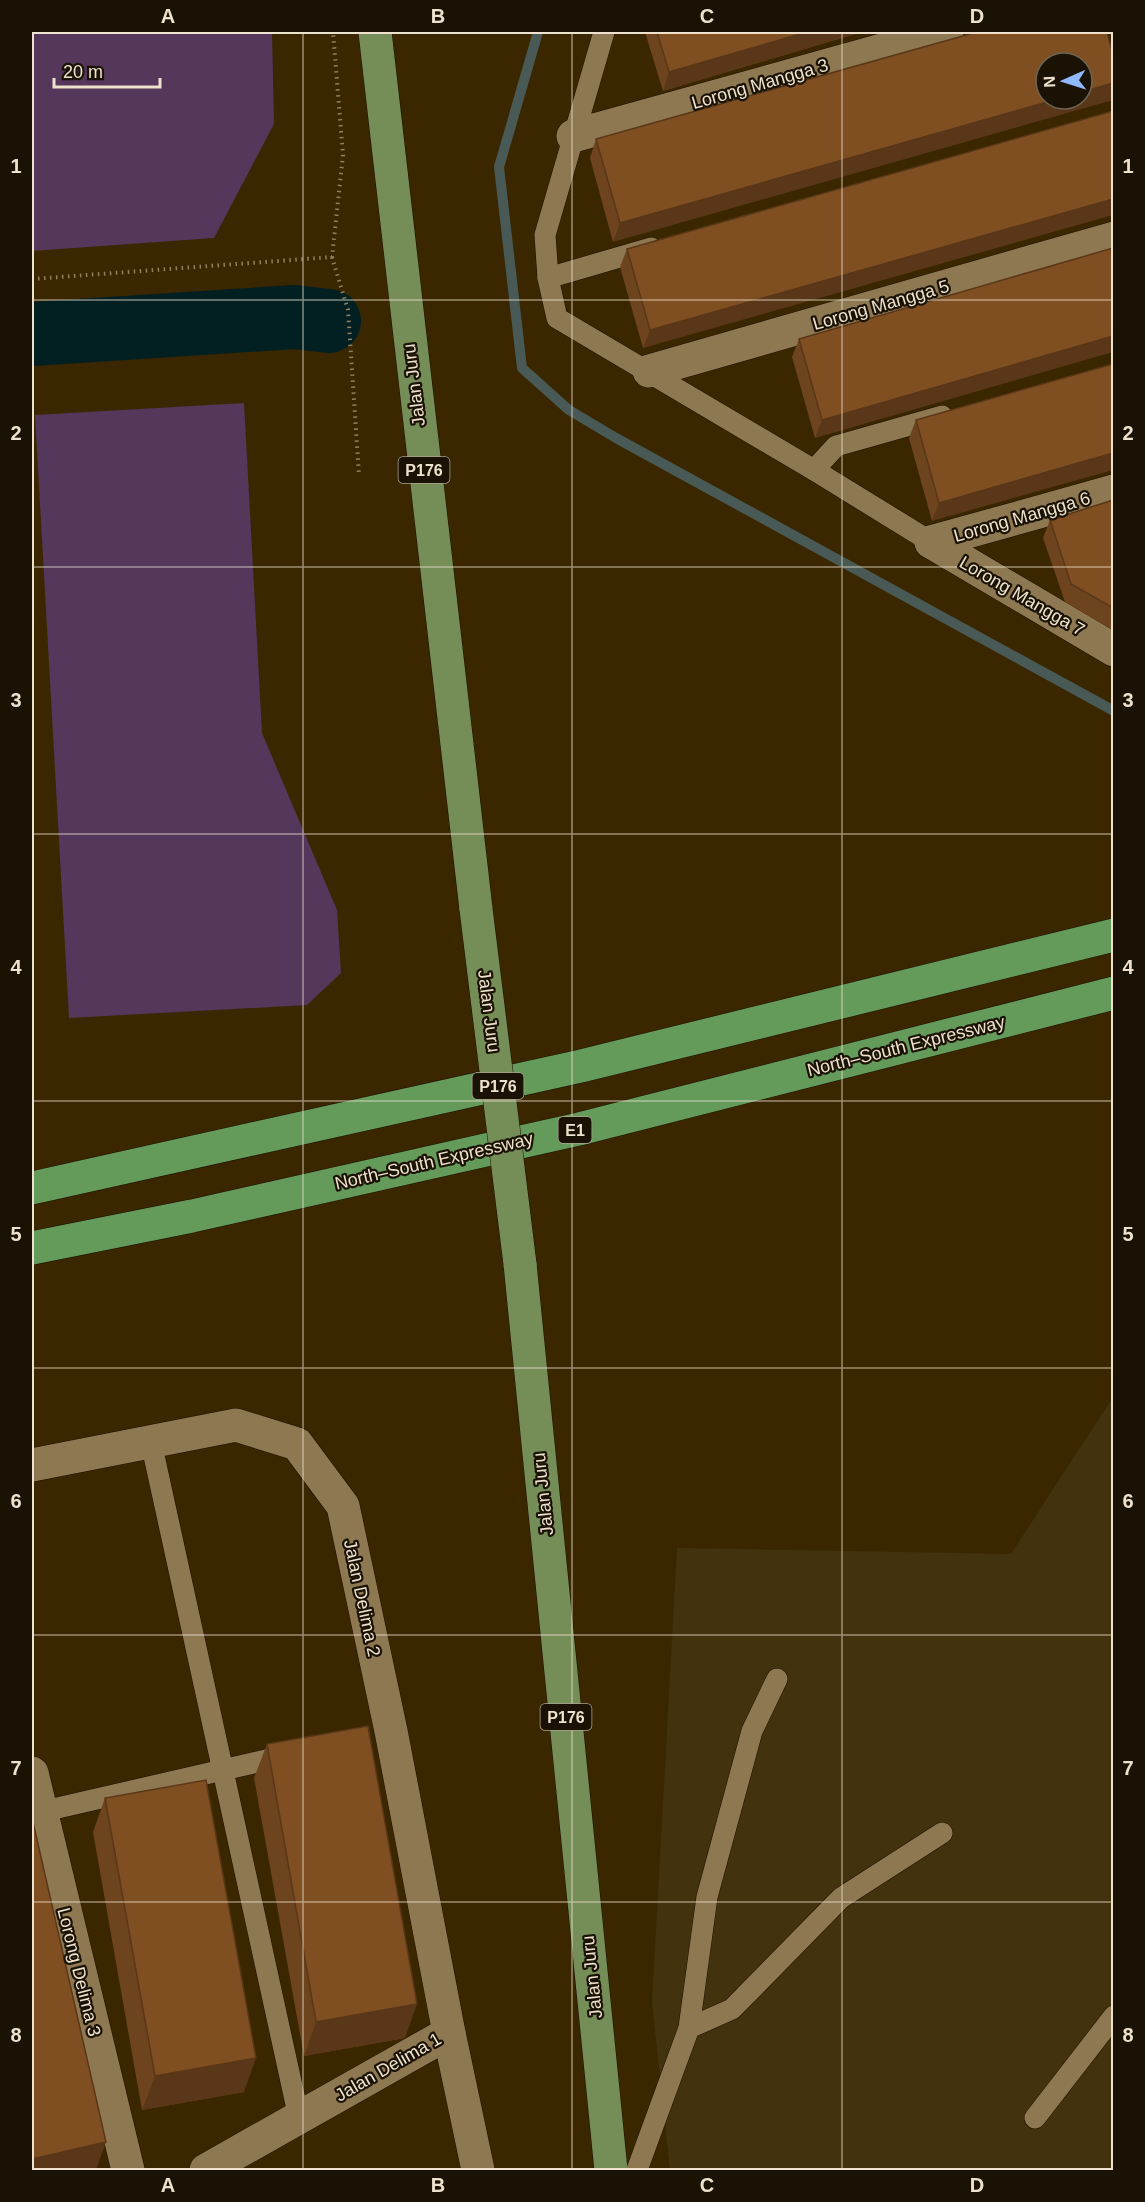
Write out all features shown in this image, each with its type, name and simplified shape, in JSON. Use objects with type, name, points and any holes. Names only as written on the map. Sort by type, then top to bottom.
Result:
[{"type":"highway","points":[[32,1188],[581,1066],[1113,935]]},
{"type":"highway","name":"North–South Expressway","points":[[32,1248],[192,1216],[579,1129],[1113,993]]},
{"type":"main road","name":"Jalan Juru","points":[[375,32],[476,909],[520,1264],[611,2170]]},
{"type":"street","name":"Lorong Mangga 3","points":[[573,136],[947,32]]},
{"type":"street","name":"Lorong Mangga 5","points":[[649,371],[1113,238]]},
{"type":"street","name":"Lorong Mangga 6","points":[[930,542],[1113,491]]},
{"type":"street","name":"Lorong Mangga 7","points":[[930,542],[1113,650]]},
{"type":"street","name":"Jalan Delima 2","points":[[32,1465],[236,1425],[297,1444],[342,1506],[380,1734],[448,2033]]},
{"type":"street","name":"Lorong Delima 3","points":[[32,1773],[36,1813],[128,2170]]},
{"type":"street","name":"Jalan Delima 1","points":[[206,2170],[448,2033],[478,2170]]},
{"type":"lane","points":[[604,32],[545,235],[548,278],[557,318],[649,371],[930,542]]},
{"type":"lane","points":[[548,278],[673,242]]},
{"type":"lane","points":[[813,470],[836,446],[958,411]]},
{"type":"lane","points":[[151,1442],[298,2118]]},
{"type":"lane","points":[[637,2170],[689,2028],[707,1897],[752,1731],[777,1679]]},
{"type":"lane","points":[[36,1813],[312,1749]]},
{"type":"lane","points":[[689,2028],[732,2009],[841,1899],[942,1833]]},
{"type":"lane","points":[[1035,2118],[1113,2016]]},
{"type":"path","points":[[333,32],[343,155],[333,257],[348,310],[359,475]]},
{"type":"path","points":[[32,279],[333,257]]},
{"type":"shaded area","points":[[32,32],[272,32],[274,124],[214,238],[32,251]]},
{"type":"shaded area","points":[[244,403],[262,733],[337,910],[341,973],[307,1005],[69,1018],[35,415]]},
{"type":"shaded area","points":[[1113,1397],[1113,2170],[670,2170],[652,2002],[677,1548],[1011,1554]]},
{"type":"building","points":[[657,32],[807,32],[669,72]]},
{"type":"building","points":[[977,32],[1107,32],[1113,54],[1113,83],[1094,89],[1094,51],[1034,51],[1034,106],[620,223],[596,139]]},
{"type":"building","points":[[1113,111],[1113,199],[650,330],[627,249]]},
{"type":"building","points":[[1113,248],[1113,336],[822,420],[799,339]]},
{"type":"building","points":[[1113,364],[1113,453],[939,503],[916,420]]},
{"type":"building","points":[[1113,500],[1113,608],[1071,584],[1050,520]]},
{"type":"building","points":[[368,1726],[417,2004],[316,2022],[267,1744]]},
{"type":"building","points":[[206,1780],[256,2058],[155,2076],[105,1798]]},
{"type":"building","points":[[32,1822],[106,2142],[32,2159]]},
{"type":"waterway","points":[[538,32],[499,167],[522,368],[569,410],[616,438],[1114,711]]},
{"type":"waterway","points":[[32,334],[294,317],[329,321]]}]
